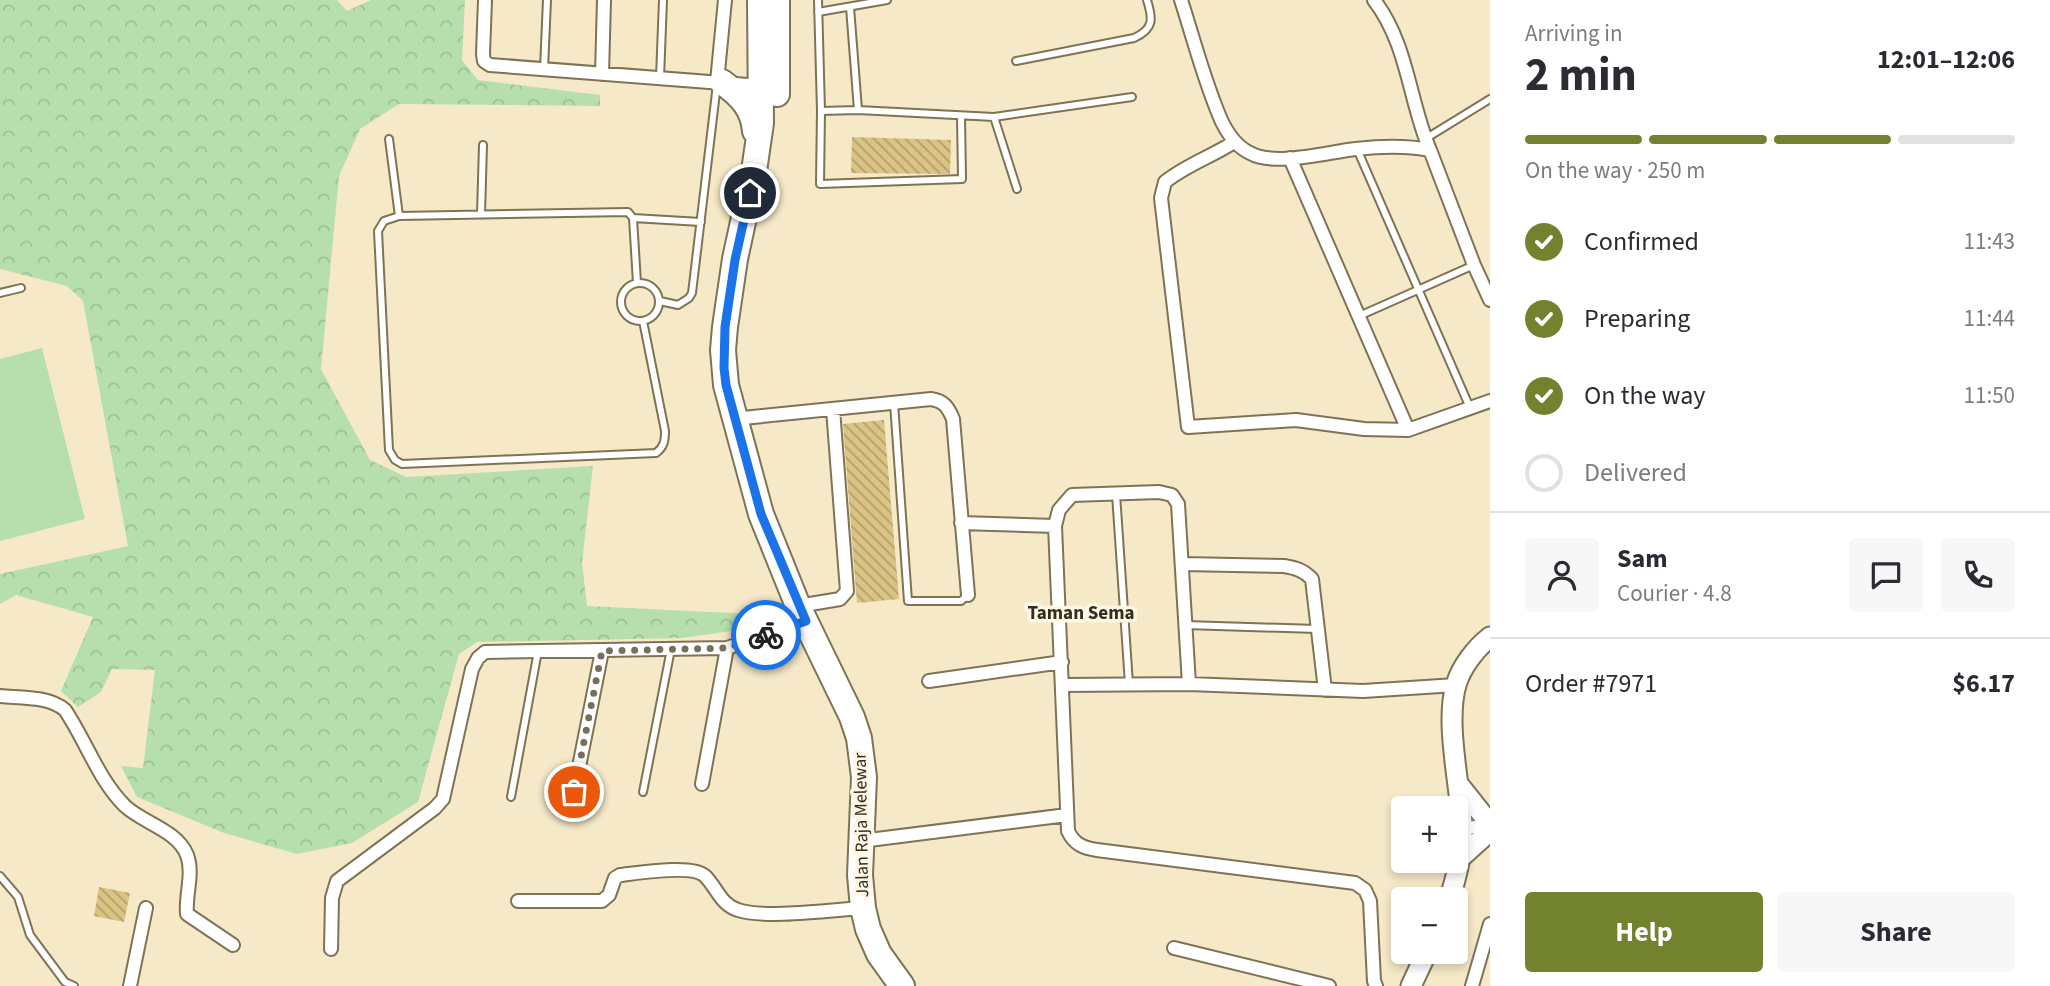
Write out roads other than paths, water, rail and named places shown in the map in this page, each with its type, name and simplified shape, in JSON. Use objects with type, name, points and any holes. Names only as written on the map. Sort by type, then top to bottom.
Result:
[{"type":"highway","name":"Jalan Raja Melewar","points":[[730,302],[749,256],[772,159],[777,114],[769,29],[760,0]]},
{"type":"highway","name":"Jalan Raja Melewar","points":[[777,0],[769,29],[761,86],[761,124],[754,171],[735,260],[725,327],[724,368],[733,419],[761,514],[802,614],[847,706],[859,737],[863,777],[860,875],[863,908],[868,929],[879,954],[902,986]]},
{"type":"highway","points":[[719,82],[737,80],[745,75],[769,29]]},
{"type":"highway","points":[[719,82],[744,99],[752,113],[755,129],[754,171]]},
{"type":"street","points":[[485,0],[484,61],[490,65],[761,86]]},
{"type":"street","points":[[602,74],[604,0]]},
{"type":"street","points":[[719,82],[725,0]]},
{"type":"street","points":[[1181,0],[1222,123],[1234,142],[1251,154],[1269,158],[1290,158],[1357,149],[1428,145]]},
{"type":"street","points":[[1374,0],[1398,40],[1428,145],[1490,300]]},
{"type":"street","points":[[1234,142],[1171,177],[1165,182],[1161,198],[1188,427],[1296,421],[1364,429],[1408,430],[1471,410],[1490,401]]},
{"type":"street","points":[[1290,158],[1408,430]]},
{"type":"street","points":[[733,419],[931,399],[941,401],[948,407],[953,419],[968,595]]},
{"type":"street","points":[[331,949],[332,898],[337,880],[435,808],[443,799],[469,679],[478,657],[485,652],[727,648],[840,599],[848,591],[833,409]]},
{"type":"street","points":[[1189,684],[1178,504],[1172,495],[1159,492],[1072,495],[1059,510],[1055,526],[1067,814],[1068,831],[1072,839],[1087,849],[1362,886],[1370,901],[1376,986]]},
{"type":"street","points":[[961,523],[1055,526]]},
{"type":"street","points":[[1182,565],[1297,568],[1312,579],[1325,690]]},
{"type":"street","points":[[1459,796],[1453,737],[1456,685],[1466,662],[1490,636]]},
{"type":"street","points":[[702,784],[727,648]]},
{"type":"street","points":[[574,792],[602,651]]},
{"type":"street","points":[[929,681],[1062,663]]},
{"type":"street","points":[[1063,685],[1189,684],[1363,691],[1456,685]]},
{"type":"street","points":[[0,696],[43,701],[65,710],[117,797],[134,813],[179,843],[186,852],[190,869],[187,914],[233,945]]},
{"type":"street","points":[[1458,784],[1490,827]]},
{"type":"street","points":[[861,841],[1067,814]]},
{"type":"street","points":[[1468,828],[1490,827]]},
{"type":"street","points":[[1468,850],[1490,827]]},
{"type":"street","points":[[518,901],[602,901],[609,895],[615,878],[620,875],[694,870],[707,878],[724,902],[741,911],[863,908]]},
{"type":"street","points":[[130,986],[146,908]]},
{"type":"street","points":[[1472,986],[1490,924]]},
{"type":"street","points":[[1174,948],[1329,986]]},
{"type":"street","points":[[1410,986],[1421,964]]},
{"type":"lane","points":[[544,69],[547,0]]},
{"type":"lane","points":[[660,78],[663,0]]},
{"type":"lane","points":[[818,0],[820,184],[962,178],[961,116]]},
{"type":"lane","points":[[818,12],[887,0]]},
{"type":"lane","points":[[1016,61],[1144,34],[1152,26],[1153,16],[1147,0]]},
{"type":"lane","points":[[850,7],[858,110]]},
{"type":"lane","points":[[660,301],[678,305],[692,293],[719,82]]},
{"type":"lane","points":[[821,111],[858,110],[995,117],[1132,97]]},
{"type":"lane","points":[[1428,145],[1490,99]]},
{"type":"lane","points":[[995,117],[1017,189]]},
{"type":"lane","points":[[389,139],[399,216]]},
{"type":"lane","points":[[481,214],[483,145]]},
{"type":"lane","points":[[1357,149],[1471,410]]},
{"type":"lane","points":[[638,283],[633,218],[628,212],[620,210],[399,216],[384,221],[378,231],[389,450],[395,460],[402,464],[656,453],[662,449],[665,431],[643,321]]},
{"type":"lane","points":[[633,218],[701,222]]},
{"type":"lane","points":[[1359,316],[1474,265]]},
{"type":"lane","points":[[638,283],[650,285],[660,301],[657,312],[643,321],[630,318],[622,308],[626,289],[638,283]]},
{"type":"lane","points":[[0,293],[21,288]]},
{"type":"lane","points":[[894,403],[908,601],[961,601],[968,595]]},
{"type":"lane","points":[[1116,492],[1129,684]]},
{"type":"lane","points":[[1185,625],[1319,629]]},
{"type":"lane","points":[[643,792],[671,649]]},
{"type":"lane","points":[[511,797],[538,651]]},
{"type":"lane","points":[[0,876],[18,897],[30,935],[65,982],[74,986]]},
{"type":"district","name":"Taman Sema","points":[[1081,612]]}]
